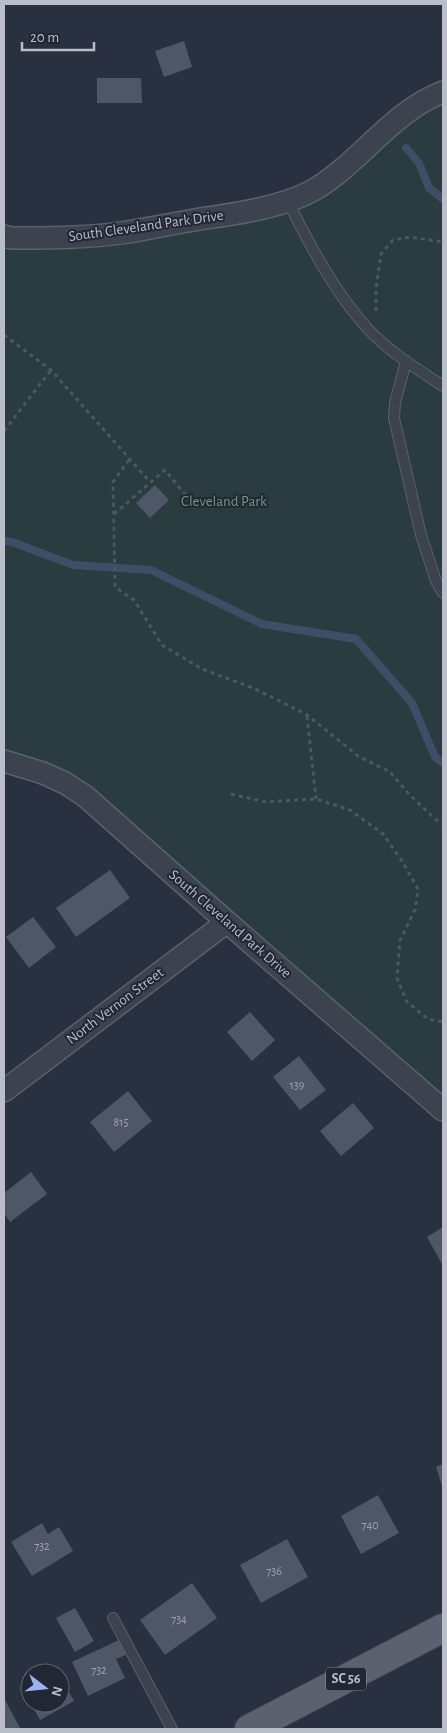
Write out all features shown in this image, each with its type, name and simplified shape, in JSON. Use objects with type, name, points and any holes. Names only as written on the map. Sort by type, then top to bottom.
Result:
[{"type":"main road","name":"SC 56","points":[[249,1729],[443,1628]]},
{"type":"street","name":"South Cleveland Park Drive","points":[[4,236],[11,238],[68,238],[127,232],[240,214],[287,200],[315,189],[339,173],[411,108],[443,92]]},
{"type":"street","name":"South Cleveland Park Drive","points":[[4,761],[57,779],[85,796],[443,1110]]},
{"type":"street","name":"North Vernon Street","points":[[4,1091],[227,922]]},
{"type":"lane","points":[[287,200],[318,259],[346,303],[368,329],[406,361],[443,386]]},
{"type":"lane","points":[[406,361],[395,403],[394,418],[421,535],[436,581],[443,593]]},
{"type":"lane","points":[[113,1618],[172,1729]]},
{"type":"path","points":[[368,329],[376,312],[376,288],[381,254],[393,240],[410,237],[443,242]]},
{"type":"path","points":[[4,335],[51,370],[150,482]]},
{"type":"path","points":[[4,431],[51,370]]},
{"type":"path","points":[[129,460],[113,482],[115,587],[134,600],[162,645],[202,669],[253,688],[306,714],[358,756],[390,772],[408,793],[435,819],[443,824]]},
{"type":"path","points":[[114,514],[165,470],[197,509]]},
{"type":"path","points":[[306,714],[316,799]]},
{"type":"path","points":[[231,794],[266,802],[316,799],[350,810],[383,834],[418,889],[415,910],[400,940],[397,978],[407,1002],[428,1019],[443,1022]]},
{"type":"green space","name":"Cleveland Park","points":[[443,97],[443,1113],[85,796],[4,763],[4,236],[11,238],[315,189]]},
{"type":"building","points":[[184,41],[192,67],[164,77],[155,51]]},
{"type":"building","points":[[97,78],[141,78],[142,103],[97,103]]},
{"type":"building","points":[[155,485],[169,500],[150,518],[136,503]]},
{"type":"building","points":[[110,870],[130,898],[76,937],[56,908]]},
{"type":"building","points":[[33,917],[56,947],[29,968],[6,937]]},
{"type":"building","points":[[250,1012],[275,1040],[252,1061],[227,1032]]},
{"type":"building","points":[[299,1056],[326,1090],[300,1110],[273,1077]]},
{"type":"building","points":[[128,1091],[152,1121],[114,1152],[90,1122]]},
{"type":"building","points":[[353,1103],[374,1128],[341,1156],[320,1131]]},
{"type":"building","points":[[31,1172],[47,1194],[10,1222],[4,1213],[4,1193]]},
{"type":"building","points":[[443,1227],[443,1266],[427,1237]]},
{"type":"building","points":[[443,1464],[443,1490],[436,1467]]},
{"type":"building","points":[[378,1495],[399,1533],[361,1554],[341,1516]]},
{"type":"building","points":[[42,1523],[48,1534],[59,1527],[73,1551],[32,1576],[11,1542]]},
{"type":"building","points":[[287,1539],[308,1577],[261,1603],[240,1565]]},
{"type":"building","points":[[192,1583],[217,1618],[165,1655],[140,1620]]},
{"type":"building","points":[[75,1608],[94,1641],[75,1652],[56,1618]]},
{"type":"building","points":[[121,1639],[128,1654],[116,1659],[125,1678],[88,1696],[72,1662]]},
{"type":"building","points":[[70,1694],[74,1701],[70,1703]]},
{"type":"building","points":[[4,1698],[20,1728],[4,1729]]},
{"type":"building","points":[[36,1713],[53,1713],[40,1720]]},
{"type":"waterway","points":[[406,148],[419,163],[429,188],[443,199]]},
{"type":"waterway","points":[[4,541],[12,542],[73,565],[151,570],[262,624],[356,639],[412,703],[435,757],[443,763]]}]
